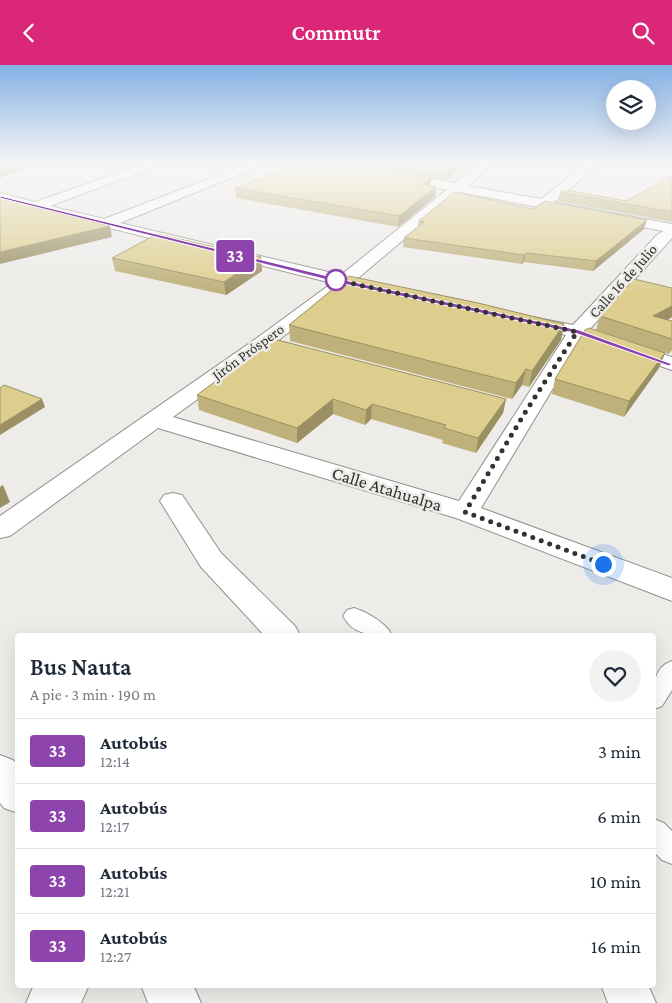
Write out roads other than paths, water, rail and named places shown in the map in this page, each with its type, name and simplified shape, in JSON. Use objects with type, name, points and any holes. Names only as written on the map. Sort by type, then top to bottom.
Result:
[{"type":"street","points":[[39,207],[344,282],[393,292]]},
{"type":"street","points":[[105,224],[150,207]]},
{"type":"street","name":"Jirón Próspero","points":[[0,529],[264,342],[344,282],[435,207]]},
{"type":"street","points":[[554,207],[670,235]]},
{"type":"street","name":"Calle 16 de Julio","points":[[465,512],[517,408],[577,332],[632,281],[670,235]]},
{"type":"street","points":[[509,317],[577,332],[672,364]]},
{"type":"street","points":[[264,342],[292,349]]},
{"type":"street","name":"Calle Atahualpa","points":[[154,419],[465,512],[672,590]]},
{"type":"street","points":[[174,501],[211,560],[282,633]]},
{"type":"street","points":[[0,773],[15,791]]},
{"type":"street","points":[[50,1003],[63,988]]},
{"type":"street","points":[[166,988],[177,1003]]},
{"type":"street","points":[[625,988],[632,1003]]},
{"type":"lane","points":[[354,616],[379,633]]},
{"type":"lane","points":[[656,696],[672,670]]},
{"type":"lane","points":[[656,835],[672,850]]}]
